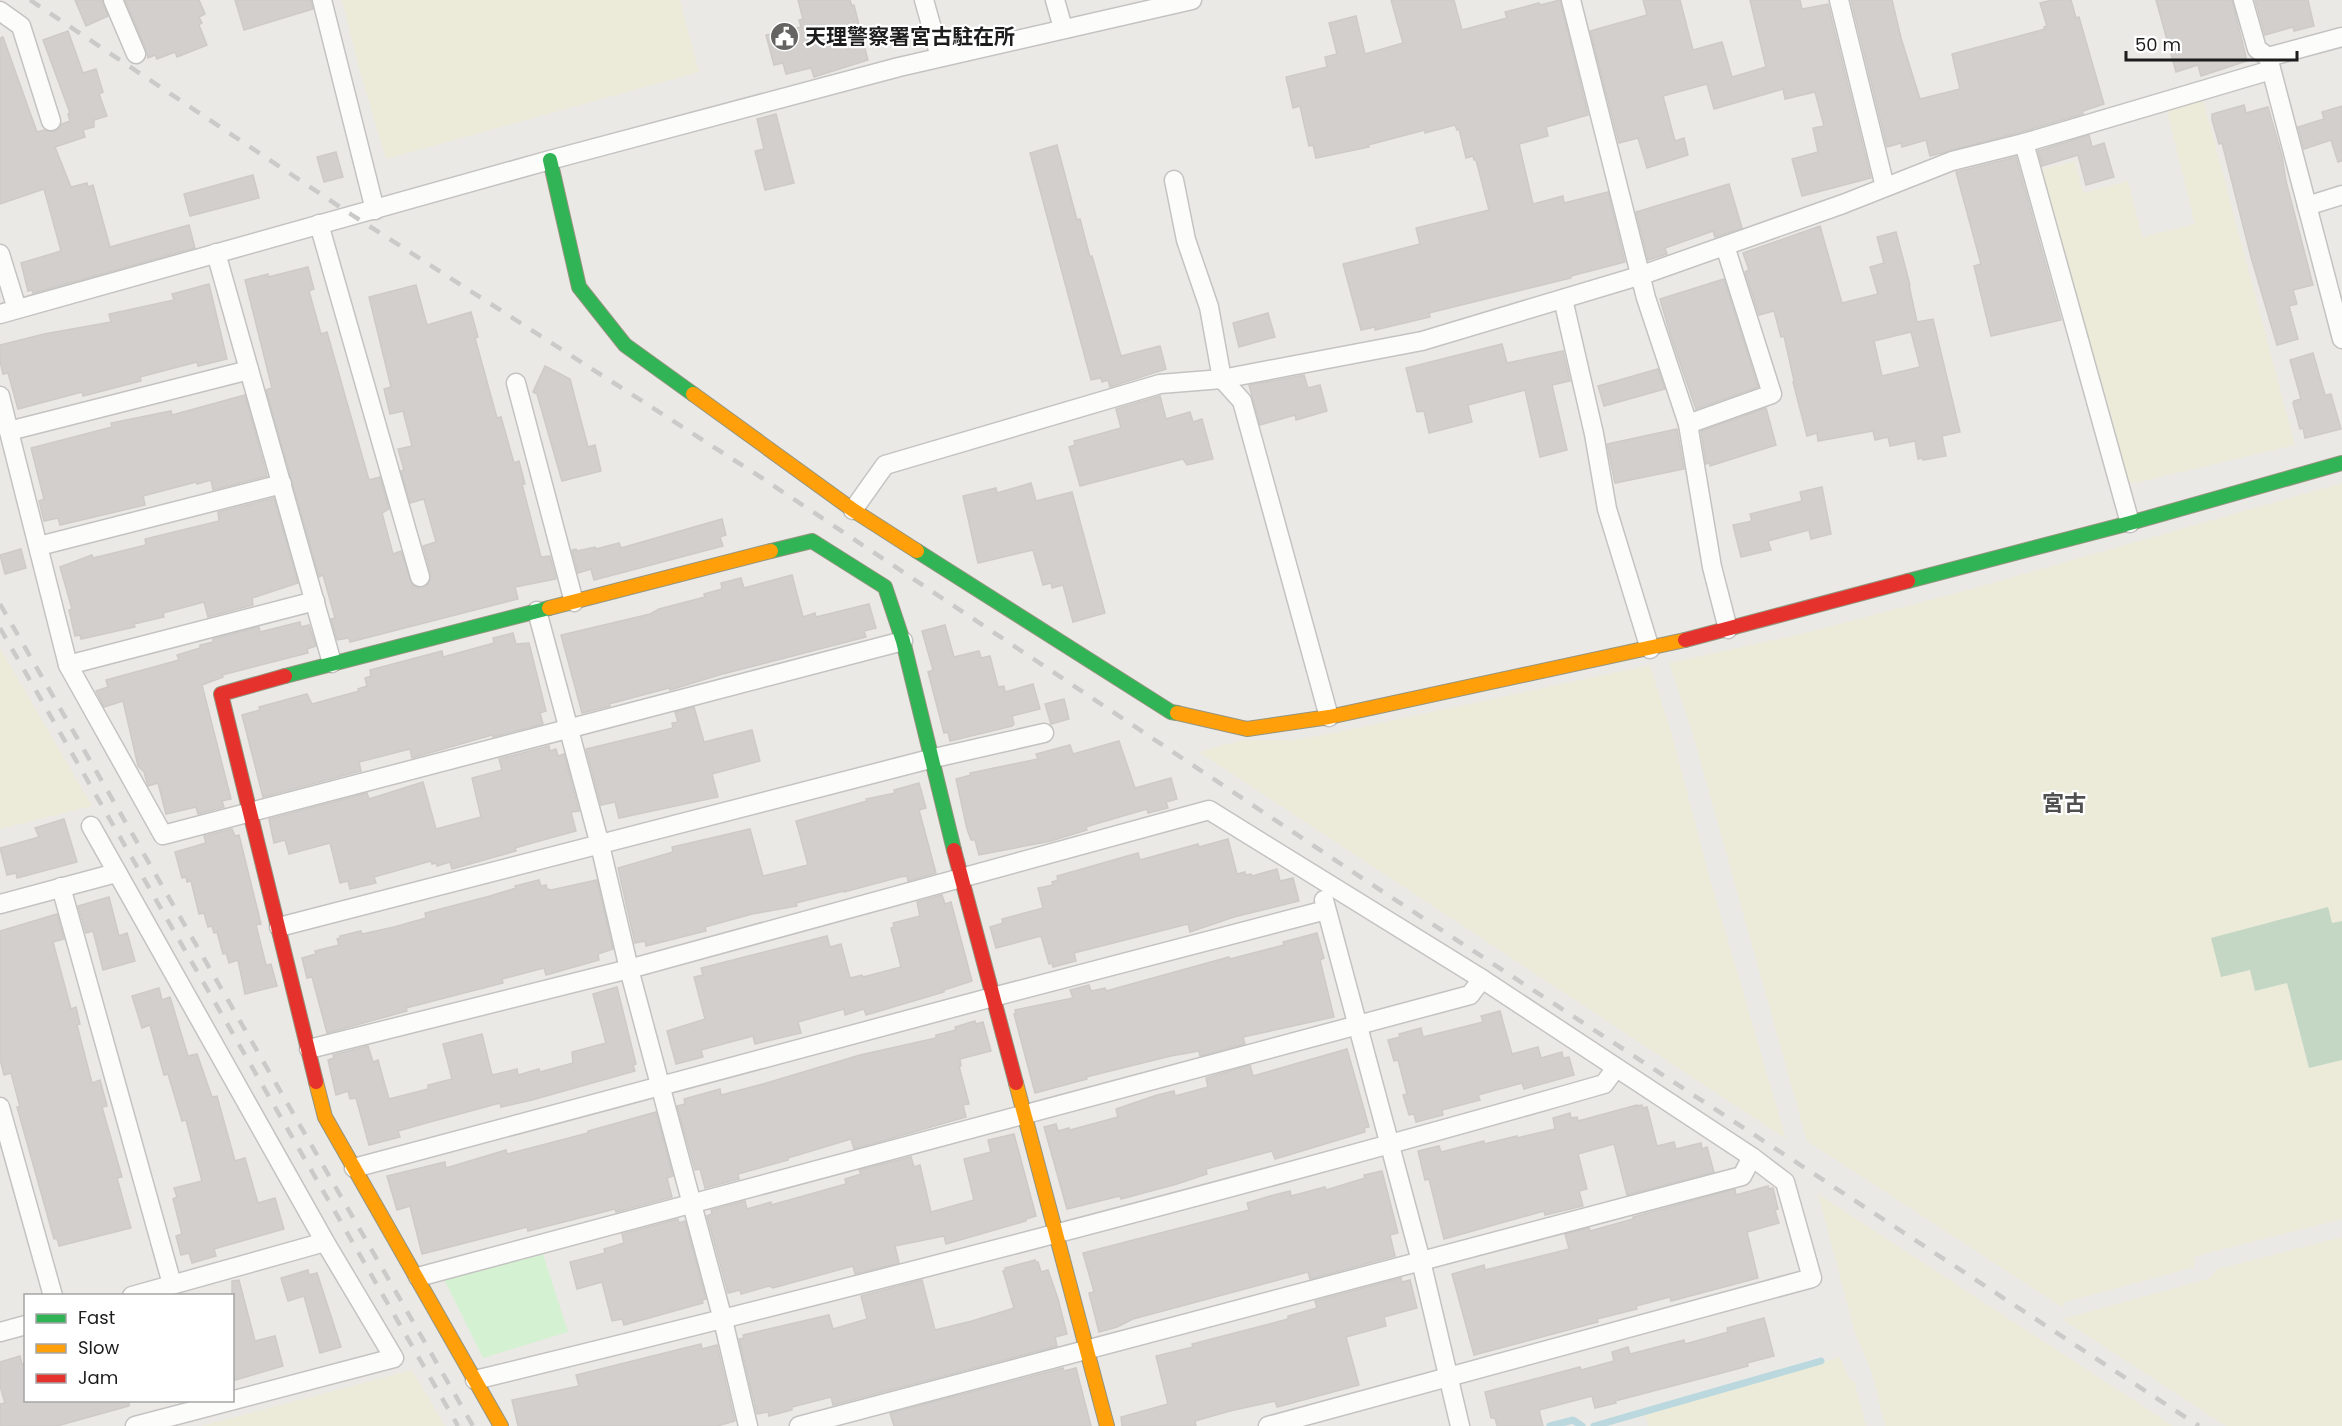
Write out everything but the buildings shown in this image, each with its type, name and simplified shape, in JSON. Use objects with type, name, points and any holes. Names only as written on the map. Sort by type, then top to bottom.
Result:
[{"type":"street","points":[[113,0],[136,54]]},
{"type":"street","points":[[322,0],[375,210]]},
{"type":"street","points":[[924,0],[940,57]]},
{"type":"street","points":[[1055,0],[1063,28]]},
{"type":"street","points":[[0,254],[8,311],[550,160],[940,57],[1192,0]]},
{"type":"street","points":[[1571,0],[1647,298],[1688,424],[1712,567],[1728,628]]},
{"type":"street","points":[[1839,0],[1885,187]]},
{"type":"street","points":[[2243,0],[2257,49],[2270,64],[2342,339]]},
{"type":"street","points":[[0,11],[21,26],[51,121]]},
{"type":"street","points":[[853,510],[885,465],[1160,384],[1222,379],[1422,341],[1642,275],[1952,161],[2024,143],[2270,64],[2342,37]]},
{"type":"street","points":[[2024,143],[2130,523]]},
{"type":"street","points":[[550,160],[579,288],[626,345],[853,510],[1171,712],[1247,729],[1329,717],[1650,649],[2130,523],[2342,463]]},
{"type":"street","points":[[1174,180],[1186,240],[1209,307],[1222,379],[1242,401],[1329,717]]},
{"type":"street","points":[[2307,206],[2342,195]]},
{"type":"street","points":[[319,224],[420,577]]},
{"type":"street","points":[[1688,424],[1772,394],[1725,246]]},
{"type":"street","points":[[216,253],[332,663]]},
{"type":"street","points":[[1563,299],[1594,434],[1607,509],[1650,649]]},
{"type":"street","points":[[9,431],[249,370]]},
{"type":"street","points":[[516,383],[574,602]]},
{"type":"street","points":[[0,396],[68,665],[163,835],[903,641]]},
{"type":"street","points":[[39,546],[282,484]]},
{"type":"street","points":[[501,1426],[326,1117],[221,694],[332,663],[812,541],[885,587],[903,641],[961,879],[1107,1426]]},
{"type":"street","points":[[68,665],[315,601]]},
{"type":"street","points":[[537,611],[600,845],[629,969],[723,1320],[748,1426]]},
{"type":"street","points":[[279,927],[930,759],[1044,733]]},
{"type":"street","points":[[309,1050],[629,969],[1209,810],[1482,979],[1752,1156],[1785,1182],[1812,1278],[1268,1426]]},
{"type":"street","points":[[91,826],[325,1242],[394,1358],[234,1400]]},
{"type":"street","points":[[0,904],[116,873]]},
{"type":"street","points":[[1321,881],[1326,910],[1421,1261],[1460,1426]]},
{"type":"street","points":[[61,887],[172,1284]]},
{"type":"street","points":[[354,1168],[1326,910]]},
{"type":"street","points":[[418,1276],[1359,1026],[1470,995],[1482,979]]},
{"type":"street","points":[[475,1380],[723,1320],[1389,1146],[1604,1084],[1616,1068]]},
{"type":"street","points":[[0,1107],[52,1294]]},
{"type":"street","points":[[799,1426],[1742,1176],[1752,1156]]},
{"type":"street","points":[[139,1294],[325,1242]]},
{"type":"street","points":[[0,1332],[24,1326]]},
{"type":"street","points":[[135,1426],[226,1402]]},
{"type":"green space","points":[[342,0],[680,0],[699,72],[386,159]]},
{"type":"green space","points":[[2203,99],[2295,445],[2130,483],[2119,467],[2040,170],[2075,161],[2083,193],[2128,181],[2142,237],[2195,224],[2167,111]]},
{"type":"green space","points":[[2342,483],[2342,921],[2332,923],[2328,907],[2250,970],[2256,991],[2287,983],[2309,1068],[2342,1060],[2342,1219],[2196,1256],[2195,1267],[2065,1302],[2062,1307],[1807,1141],[1693,735],[1669,663],[1805,633],[1964,591]]},
{"type":"green space","points":[[0,648],[92,806],[0,829]]},
{"type":"green space","points":[[1650,665],[1672,735],[1708,872],[1786,1139],[1199,752],[1242,740],[1293,740],[1324,735]]},
{"type":"green space","points":[[2328,907],[2332,923],[2342,921],[2342,1060],[2309,1068],[2287,983],[2255,991],[2250,970],[2221,977],[2211,938]]},
{"type":"green space","points":[[1818,1194],[2173,1426],[1885,1426],[1872,1373],[1855,1333]]},
{"type":"green space","points":[[2342,1237],[2342,1426],[2226,1426],[2062,1319],[2208,1279],[2218,1269]]},
{"type":"green space","points":[[543,1254],[568,1332],[483,1358],[444,1279]]},
{"type":"green space","points":[[1840,1357],[1849,1379],[1854,1380],[1866,1426],[1648,1426],[1645,1414]]},
{"type":"green space","points":[[412,1370],[445,1426],[201,1426]]},
{"type":"waterway","points":[[1594,1426],[1821,1361]]},
{"type":"waterway","points":[[1550,1426],[1573,1420],[1582,1426]]},
{"type":"railway","points":[[30,0],[352,215],[762,478],[1365,880],[2199,1426]]},
{"type":"railway","points":[[0,604],[473,1426]]},
{"type":"railway","points":[[0,628],[458,1426]]},
{"type":"traffic: fast","points":[[550,160],[579,287],[625,345],[693,394]]},
{"type":"traffic: fast","points":[[1908,581],[2130,523],[2342,463]]},
{"type":"traffic: fast","points":[[771,551],[812,541],[885,587],[903,641],[954,850]]},
{"type":"traffic: fast","points":[[917,551],[1171,712],[1177,713]]},
{"type":"traffic: fast","points":[[285,676],[549,608]]},
{"type":"traffic: slow","points":[[693,394],[853,510],[917,551]]},
{"type":"traffic: slow","points":[[549,608],[771,551]]},
{"type":"traffic: slow","points":[[1177,713],[1247,729],[1329,717],[1685,640]]},
{"type":"traffic: slow","points":[[316,1082],[325,1117],[501,1426]]},
{"type":"traffic: slow","points":[[1016,1083],[1107,1426]]},
{"type":"traffic: jam","points":[[1685,640],[1908,581]]},
{"type":"traffic: jam","points":[[285,676],[221,694],[316,1082]]},
{"type":"traffic: jam","points":[[954,850],[1016,1083]]},
{"type":"place","name":"天理警察署宮古駐在所","points":[[784,37]]},
{"type":"district","name":"宮古","points":[[2064,803]]}]
